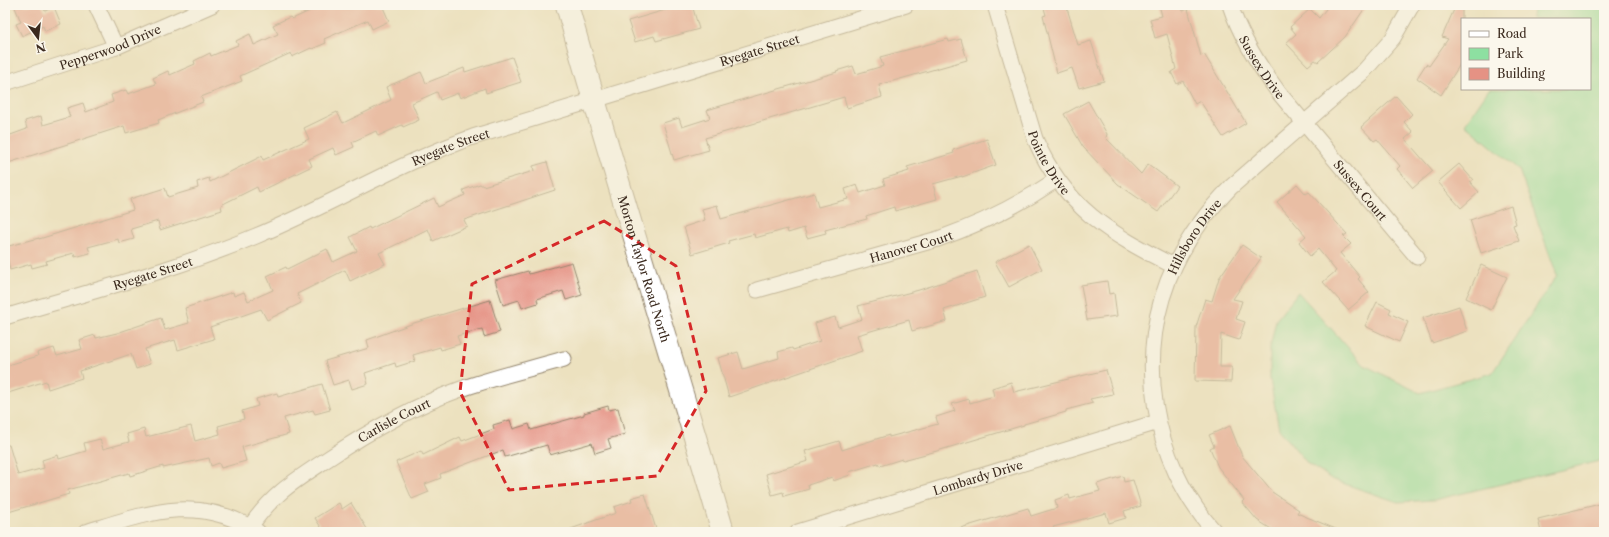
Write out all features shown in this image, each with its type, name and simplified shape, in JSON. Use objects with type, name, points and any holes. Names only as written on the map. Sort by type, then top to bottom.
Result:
[{"type":"street","points":[[96,5],[116,47]]},
{"type":"street","name":"Pepperwood Drive","points":[[5,83],[116,47],[212,5]]},
{"type":"street","name":"Morton Taylor Road North","points":[[567,5],[723,532]]},
{"type":"street","name":"Ryegate Street","points":[[5,317],[208,255],[257,236],[454,143],[906,5]]},
{"type":"street","name":"Pointe Drive","points":[[996,5],[1035,139],[1044,160],[1056,180],[1074,202],[1103,225],[1137,248],[1174,266]]},
{"type":"street","name":"Sussex Drive","points":[[1230,5],[1246,43],[1261,69],[1279,93],[1305,123]]},
{"type":"street","name":"Hillsboro Drive","points":[[1215,532],[1195,506],[1180,482],[1171,463],[1158,422],[1152,382],[1154,340],[1162,298],[1174,266],[1191,235],[1216,202],[1231,187],[1364,71],[1381,53],[1403,22],[1412,5]]},
{"type":"street","name":"Sussex Court","points":[[1305,123],[1417,257]]},
{"type":"street","name":"Hanover Court","points":[[757,290],[938,239],[963,230],[1011,208],[1056,180]]},
{"type":"street","name":"Carlisle Court","points":[[254,530],[264,508],[282,490],[347,446],[395,418],[462,389],[564,359]]},
{"type":"street","name":"Lombardy Drive","points":[[798,532],[1158,422]]},
{"type":"street","points":[[86,532],[144,514],[163,510],[210,512],[230,518],[254,530]]},
{"type":"highlighted area","points":[[604,221],[676,266],[706,391],[657,476],[509,490],[460,392],[472,284]]},
{"type":"green space","points":[[1533,5],[1604,5],[1604,460],[1434,500],[1398,502],[1333,480],[1308,464],[1279,429],[1270,380],[1270,349],[1276,320],[1298,292],[1364,365],[1420,393],[1492,373],[1557,275],[1519,170],[1465,124],[1488,90],[1591,90],[1591,18],[1532,18]]},
{"type":"building","points":[[14,5],[42,5],[45,11],[54,7],[61,24],[45,31],[43,26],[22,36],[16,24],[21,22]]},
{"type":"building","points":[[323,5],[382,5],[389,21],[372,29],[368,20],[324,39],[326,43],[312,49],[311,48],[292,57],[291,53],[240,76],[242,81],[201,97],[203,102],[158,120],[159,123],[126,133],[124,126],[5,164],[5,137],[27,129],[25,121],[41,116],[43,125],[70,117],[67,108],[83,103],[86,112],[113,102],[111,95],[126,90],[128,94],[156,84],[153,78],[168,71],[170,75],[195,64],[194,61],[210,53],[211,56],[238,45],[236,41],[250,34],[254,45],[278,34],[273,25],[290,17],[292,19]]},
{"type":"building","points":[[671,5],[692,5],[699,29],[656,41],[654,36],[635,42],[628,21],[672,8]]},
{"type":"building","points":[[1043,5],[1066,5],[1078,45],[1091,41],[1104,81],[1079,88],[1072,68],[1057,73],[1043,16],[1046,15]]},
{"type":"building","points":[[1159,5],[1181,5],[1183,11],[1188,9],[1201,56],[1204,54],[1246,123],[1223,137],[1200,101],[1195,104],[1183,81],[1177,84],[1171,72],[1176,69],[1167,34],[1155,38],[1150,19],[1162,16]]},
{"type":"building","points":[[1329,5],[1367,5],[1345,37],[1318,62],[1315,60],[1308,66],[1286,43],[1296,34],[1290,27],[1310,9],[1319,18]]},
{"type":"building","points":[[1456,5],[1462,5],[1461,63],[1441,95],[1417,78],[1426,64],[1429,66],[1448,39],[1442,37]]},
{"type":"building","points":[[948,39],[949,42],[961,39],[967,60],[879,85],[882,97],[847,108],[844,97],[705,138],[709,150],[674,160],[663,123],[679,118],[682,127],[710,118],[707,110],[853,66],[856,74],[883,66],[880,57]]},
{"type":"building","points":[[512,57],[521,82],[486,93],[485,88],[460,98],[458,93],[440,100],[437,92],[412,103],[419,120],[403,127],[402,125],[378,136],[376,131],[352,142],[354,147],[336,155],[333,148],[309,159],[312,166],[259,192],[257,187],[221,205],[222,210],[160,230],[158,221],[131,229],[134,239],[119,243],[118,239],[88,247],[90,253],[75,257],[74,253],[46,261],[47,264],[32,268],[31,264],[10,270],[5,247],[39,239],[133,210],[130,199],[165,188],[168,197],[198,188],[197,182],[209,178],[210,182],[262,156],[263,160],[309,139],[304,128],[337,112],[343,123],[391,100],[386,87],[421,72],[426,83],[464,68],[465,72]]},
{"type":"building","points":[[1396,96],[1412,114],[1404,122],[1413,132],[1405,139],[1433,171],[1413,188],[1397,169],[1400,166],[1377,139],[1374,141],[1361,127]]},
{"type":"building","points":[[1088,101],[1107,134],[1106,138],[1141,174],[1148,164],[1177,186],[1158,212],[1118,184],[1083,147],[1064,114]]},
{"type":"building","points":[[987,139],[996,165],[962,177],[933,184],[937,199],[895,211],[894,207],[866,216],[867,219],[825,230],[826,233],[807,238],[804,228],[788,233],[787,229],[755,238],[754,234],[728,241],[729,243],[692,254],[684,227],[705,220],[702,209],[717,205],[721,219],[814,193],[818,207],[848,199],[845,189],[857,185],[860,193],[885,185],[883,179],[909,171],[907,167],[954,153],[953,150]]},
{"type":"building","points":[[547,162],[555,190],[464,220],[467,226],[433,241],[428,229],[379,253],[385,264],[350,281],[345,270],[297,294],[301,303],[267,320],[261,309],[210,327],[214,339],[178,350],[175,340],[145,349],[150,364],[136,369],[131,354],[80,371],[82,378],[48,389],[46,381],[5,394],[5,366],[38,356],[37,353],[54,348],[57,356],[82,349],[79,340],[95,335],[96,338],[117,333],[161,318],[165,330],[189,323],[185,308],[233,292],[234,296],[244,292],[248,301],[273,290],[267,276],[286,267],[287,269],[327,249],[333,262],[357,251],[350,237],[369,227],[370,229],[434,198],[438,207],[465,195],[463,190],[480,184],[483,186],[534,171],[533,166]]},
{"type":"building","points":[[1459,164],[1473,180],[1470,182],[1479,192],[1461,208],[1438,182]]},
{"type":"building","points":[[1297,184],[1306,194],[1309,192],[1347,234],[1343,236],[1351,244],[1340,253],[1360,277],[1358,279],[1369,292],[1348,310],[1323,282],[1336,271],[1318,249],[1310,256],[1299,242],[1306,236],[1277,202]]},
{"type":"building","points":[[1511,206],[1516,224],[1513,225],[1519,241],[1481,253],[1470,220]]},
{"type":"building","points":[[1029,244],[1042,269],[1009,287],[995,262]]},
{"type":"building","points":[[1242,245],[1261,258],[1233,299],[1242,301],[1236,319],[1245,322],[1239,340],[1221,334],[1220,367],[1232,367],[1231,382],[1195,381],[1196,327],[1205,299],[1212,301],[1219,278]]},
{"type":"building","points":[[572,262],[582,295],[566,300],[563,291],[537,299],[538,303],[522,308],[519,300],[503,305],[495,280],[528,271],[529,274]]},
{"type":"building","points":[[1481,265],[1507,277],[1491,310],[1466,298]]},
{"type":"building","points":[[977,271],[985,297],[944,310],[947,321],[912,331],[909,320],[857,335],[862,351],[729,397],[718,358],[738,352],[743,369],[779,358],[778,352],[792,348],[793,350],[820,341],[815,323],[835,317],[838,327],[862,319],[858,306],[919,290]]},
{"type":"building","points":[[1107,281],[1109,294],[1114,293],[1117,316],[1087,320],[1081,285]]},
{"type":"building","points":[[490,300],[500,332],[484,337],[482,329],[457,336],[460,344],[441,350],[440,347],[413,355],[415,361],[396,367],[395,363],[365,373],[368,384],[352,389],[349,380],[333,385],[325,361],[369,348],[367,340],[414,323]]},
{"type":"building","points":[[1377,302],[1391,309],[1389,313],[1408,322],[1399,342],[1365,326]]},
{"type":"building","points":[[1459,306],[1467,331],[1432,343],[1423,318]]},
{"type":"building","points":[[1106,370],[1113,394],[1090,399],[1093,403],[1066,410],[1066,412],[937,451],[880,466],[878,463],[849,472],[850,475],[833,481],[832,477],[808,485],[809,489],[784,496],[783,492],[772,495],[766,474],[808,461],[805,451],[839,441],[842,450],[889,435],[889,437],[938,424],[936,417],[955,411],[952,404],[969,399],[970,403],[994,396],[992,388],[1011,382],[1014,392]]},
{"type":"building","points":[[322,384],[330,410],[315,414],[313,410],[284,418],[289,434],[242,447],[246,461],[221,468],[219,463],[211,466],[209,458],[163,468],[163,466],[130,476],[129,473],[68,490],[69,494],[5,513],[5,445],[9,445],[18,475],[44,468],[42,460],[58,455],[59,459],[86,451],[84,443],[100,439],[103,449],[129,442],[127,434],[144,429],[146,437],[191,426],[195,441],[220,434],[218,426],[244,419],[242,411],[258,406],[256,399],[277,393],[278,397]]},
{"type":"building","points":[[608,406],[609,410],[618,408],[625,434],[608,439],[611,448],[595,453],[592,443],[550,455],[547,445],[505,457],[503,450],[440,474],[441,478],[425,484],[429,492],[412,499],[396,462],[421,451],[423,455],[460,437],[462,441],[494,429],[493,425],[510,420],[513,429],[529,424],[531,430],[584,415],[584,413]]},
{"type":"building","points":[[1230,426],[1242,456],[1272,492],[1299,510],[1297,513],[1343,532],[1276,532],[1257,520],[1242,502],[1244,500],[1218,467],[1210,448],[1214,446],[1209,435]]},
{"type":"building","points":[[1123,476],[1124,482],[1133,480],[1141,506],[1124,511],[1126,518],[1109,523],[1106,513],[1053,527],[1055,532],[957,532],[957,529],[1028,508],[1031,516],[1057,508],[1055,500],[1069,495],[1070,499],[1100,491],[1097,484]]},
{"type":"building","points":[[645,494],[657,532],[568,532],[568,530],[616,513],[614,507],[632,501],[631,498]]},
{"type":"building","points":[[339,503],[342,509],[351,503],[369,532],[324,532],[315,518]]},
{"type":"building","points":[[1604,503],[1604,532],[1541,532],[1538,519]]}]
